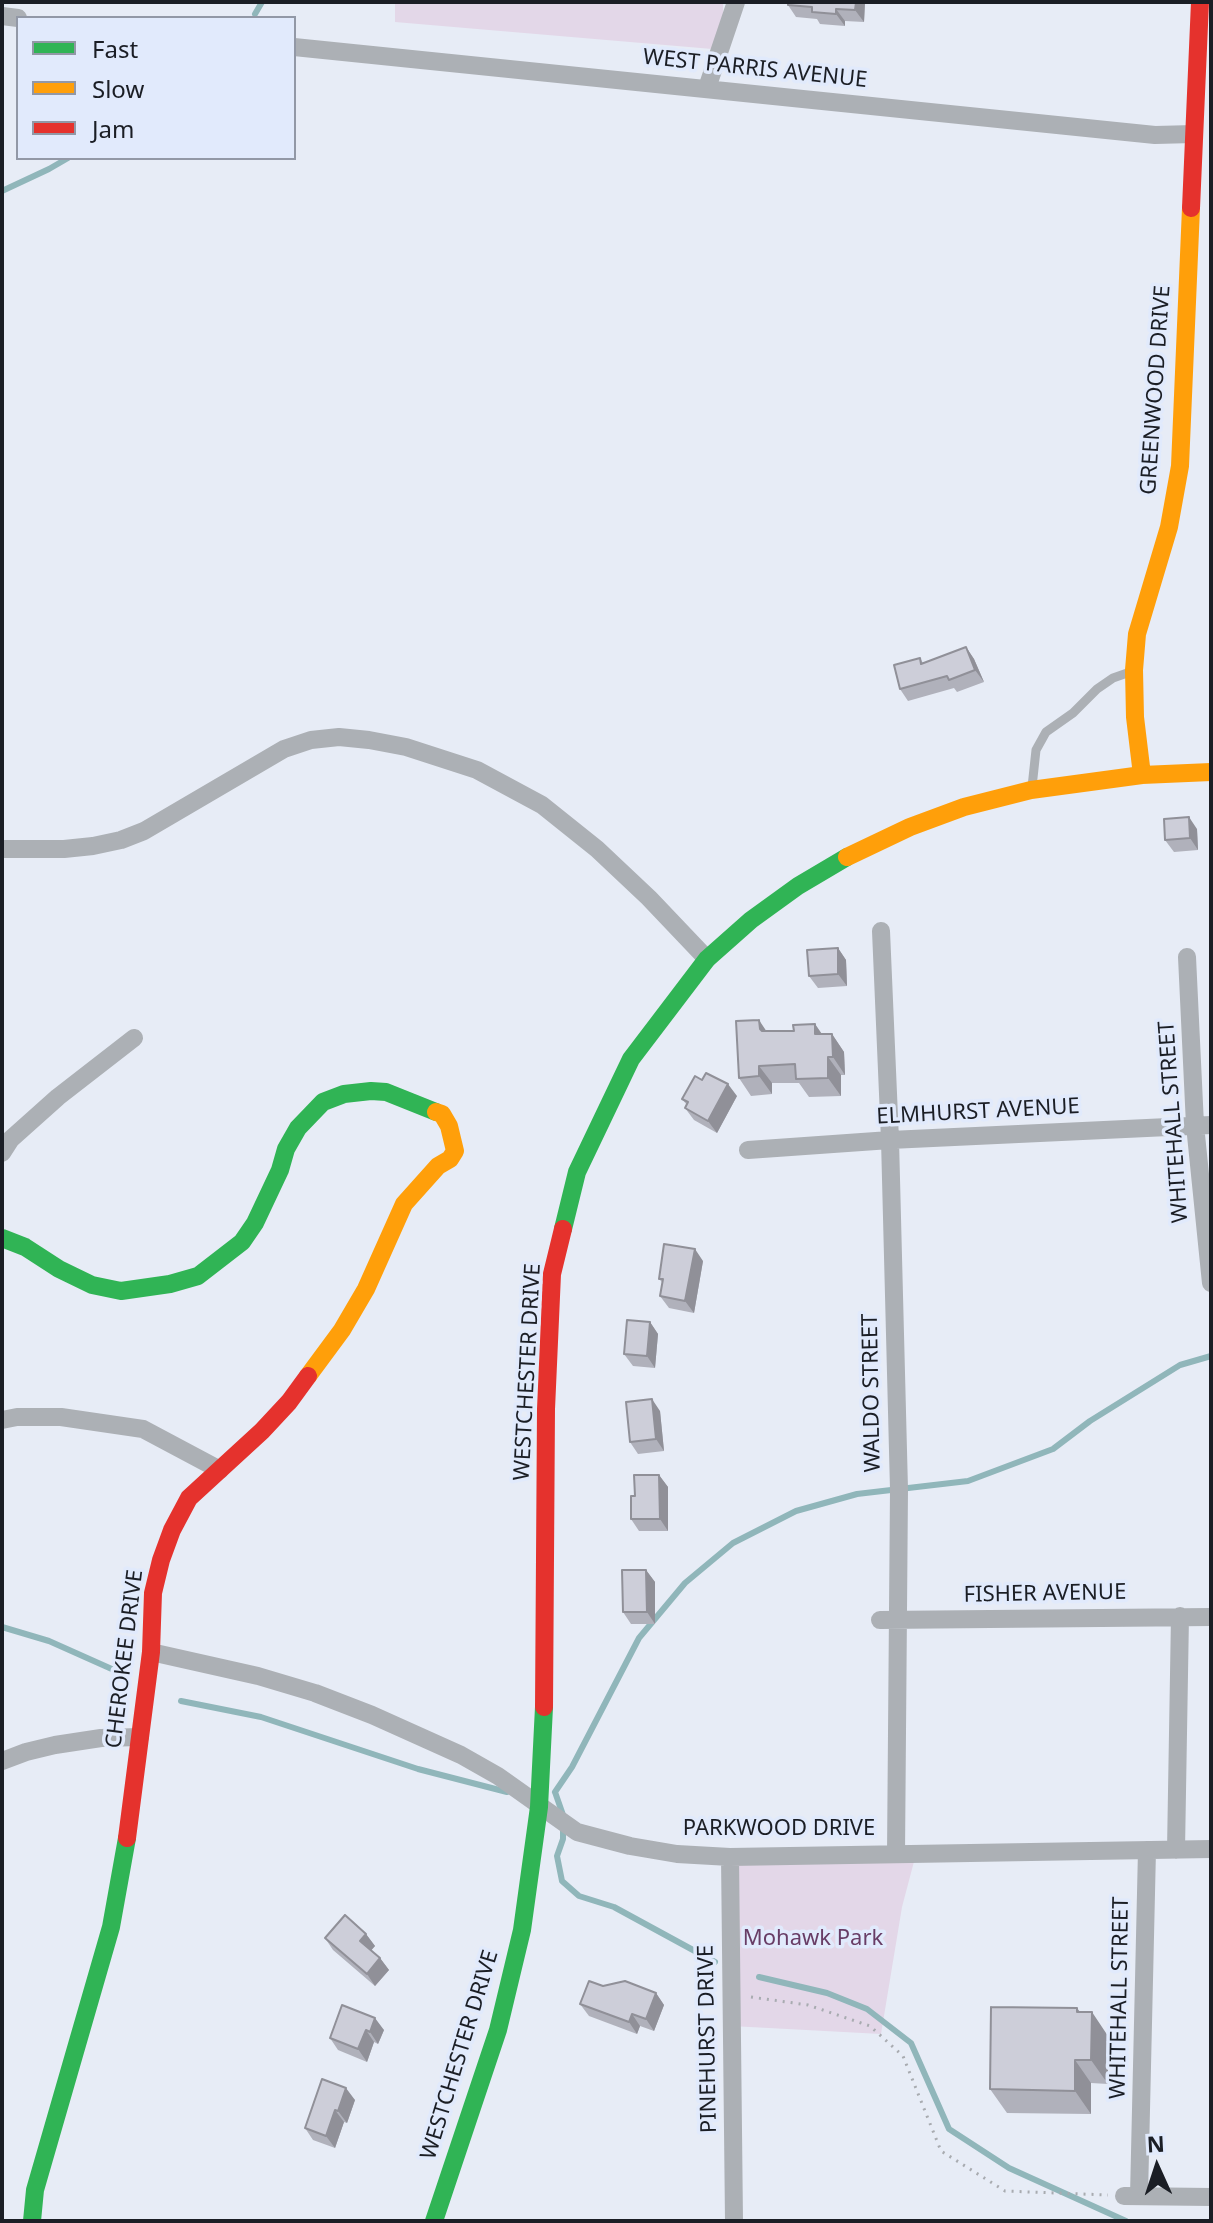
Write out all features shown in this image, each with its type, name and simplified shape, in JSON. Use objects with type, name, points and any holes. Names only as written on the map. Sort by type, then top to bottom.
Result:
[{"type":"street","points":[[707,88],[736,2]]},
{"type":"street","name":"GREENWOOD DRIVE","points":[[1142,775],[1135,717],[1134,670],[1137,634],[1169,527],[1180,466],[1202,134],[1200,2]]},
{"type":"street","name":"WEST PARRIS AVENUE","points":[[296,47],[1155,135],[1202,134]]},
{"type":"street","points":[[2,849],[64,849],[121,840],[144,831],[284,749],[311,740],[339,737],[369,740],[406,747],[465,765],[542,805],[597,849],[707,959]]},
{"type":"street","name":"WESTCHESTER DRIVE","points":[[434,2221],[498,2030],[522,1930],[539,1807],[544,1728],[546,1409],[552,1274],[577,1172],[631,1059],[707,959],[751,920],[798,886],[858,851],[964,807],[1031,790],[1142,775],[1211,772]]},
{"type":"street","name":"WALDO STREET","points":[[881,931],[899,1489],[896,1854]]},
{"type":"street","name":"WHITEHALL STREET","points":[[1187,957],[1203,1125],[1211,1283]]},
{"type":"street","points":[[5,1143],[134,1038]]},
{"type":"street","name":"CHEROKEE DRIVE","points":[[2,1238],[25,1247],[92,1285],[121,1291],[170,1284],[198,1276],[242,1242],[255,1223],[298,1128],[323,1102],[344,1094],[386,1092],[442,1114],[454,1143],[455,1151],[450,1159],[438,1166],[404,1204],[372,1278],[342,1330],[289,1402],[189,1498],[167,1545],[153,1593],[151,1652],[132,1812],[111,1927],[35,2190],[32,2221]]},
{"type":"street","name":"ELMHURST AVENUE","points":[[748,1150],[1203,1125]]},
{"type":"street","points":[[2,1420],[61,1417],[143,1429],[220,1470]]},
{"type":"street","points":[[1176,1850],[1180,1616]]},
{"type":"street","name":"FISHER AVENUE","points":[[880,1620],[1211,1617]]},
{"type":"street","name":"PARKWOOD DRIVE","points":[[151,1652],[258,1676],[315,1693],[461,1755],[498,1776],[577,1832],[677,1854],[730,1857],[1211,1849]]},
{"type":"street","points":[[2,1761],[55,1745],[101,1738],[140,1737]]},
{"type":"street","name":"WHITEHALL STREET","points":[[1132,2196],[1147,1850]]},
{"type":"street","name":"PINEHURST DRIVE","points":[[730,1857],[734,2221]]},
{"type":"street","points":[[1132,2196],[1211,2197]]},
{"type":"lane","points":[[1031,790],[1036,750],[1046,732],[1073,713],[1097,689],[1113,678],[1134,670]]},
{"type":"path","points":[[731,1994],[808,2005],[870,2026],[903,2056],[941,2151],[1005,2191],[1132,2196]]},
{"type":"green space","points":[[379,2],[723,2],[724,50],[395,22],[395,4]]},
{"type":"green space","name":"Mohawk Park","points":[[916,1854],[902,1907],[881,2034],[731,2026],[730,1857]]},
{"type":"building","points":[[788,2],[856,2],[855,10],[836,9],[836,14],[812,12],[812,7],[788,5]]},
{"type":"building","points":[[966,647],[975,670],[949,680],[947,676],[900,689],[894,665],[920,658],[921,664]]},
{"type":"building","points":[[1189,817],[1190,838],[1165,840],[1164,819]]},
{"type":"building","points":[[838,948],[838,974],[809,976],[807,950]]},
{"type":"building","points":[[759,1020],[762,1031],[794,1031],[793,1025],[815,1024],[815,1034],[832,1034],[833,1057],[828,1057],[828,1078],[796,1079],[795,1064],[759,1066],[759,1076],[739,1078],[736,1021]]},
{"type":"building","points":[[706,1073],[728,1084],[708,1121],[685,1108],[688,1102],[682,1099],[695,1076],[702,1080]]},
{"type":"building","points":[[664,1244],[695,1249],[685,1301],[660,1296]]},
{"type":"building","points":[[627,1320],[650,1322],[647,1356],[624,1354]]},
{"type":"building","points":[[652,1399],[656,1439],[630,1442],[626,1402]]},
{"type":"building","points":[[634,1475],[659,1475],[660,1519],[631,1519],[631,1496],[635,1496]]},
{"type":"building","points":[[622,1570],[646,1570],[647,1612],[623,1612]]},
{"type":"building","points":[[345,1915],[366,1934],[360,1941],[380,1958],[367,1974],[325,1938]]},
{"type":"building","points":[[589,1981],[603,1986],[625,1981],[656,1993],[646,2019],[632,2014],[629,2022],[580,2004]]},
{"type":"building","points":[[342,2005],[375,2018],[358,2049],[330,2038]]},
{"type":"building","points":[[991,2007],[1077,2008],[1077,2012],[1092,2012],[1091,2060],[1075,2060],[1075,2091],[990,2089]]},
{"type":"building","points":[[322,2079],[346,2088],[326,2136],[305,2128]]},
{"type":"waterway","points":[[255,14],[262,2]]},
{"type":"waterway","points":[[2,191],[65,160]]},
{"type":"waterway","points":[[555,1792],[572,1767],[639,1638],[685,1583],[733,1543],[796,1511],[857,1494],[968,1481],[1053,1449],[1090,1421],[1180,1365],[1211,1356]]},
{"type":"waterway","points":[[2,1627],[49,1641],[114,1670]]},
{"type":"waterway","points":[[181,1701],[261,1717],[418,1769],[507,1792]]},
{"type":"waterway","points":[[555,1792],[563,1815]]},
{"type":"waterway","points":[[563,1826],[563,1839],[557,1856],[562,1881],[579,1896],[614,1907],[715,1962]]},
{"type":"waterway","points":[[759,1977],[827,1993],[867,2009],[911,2043],[949,2129],[1009,2168],[1126,2221]]},
{"type":"traffic: fast","points":[[563,1229],[577,1172],[631,1059],[707,959],[751,920],[798,886],[847,857]]},
{"type":"traffic: fast","points":[[2,1238],[25,1247],[92,1285],[121,1291],[170,1284],[198,1276],[242,1242],[255,1223],[298,1128],[323,1102],[344,1094],[386,1092],[436,1112]]},
{"type":"traffic: fast","points":[[434,2221],[498,2030],[522,1930],[539,1807],[544,1707]]},
{"type":"traffic: fast","points":[[32,2221],[35,2190],[111,1927],[127,1838]]},
{"type":"traffic: slow","points":[[1142,775],[1135,717],[1137,634],[1169,527],[1180,466],[1191,208]]},
{"type":"traffic: slow","points":[[847,857],[910,827],[964,807],[1031,790],[1142,775],[1211,772]]},
{"type":"traffic: slow","points":[[308,1376],[342,1330],[366,1289],[404,1204],[455,1151],[449,1126],[442,1114],[436,1112]]},
{"type":"traffic: jam","points":[[1191,208],[1200,2]]},
{"type":"traffic: jam","points":[[544,1707],[546,1409],[552,1274],[563,1229]]},
{"type":"traffic: jam","points":[[127,1838],[151,1652],[153,1593],[172,1530],[189,1498],[262,1431],[308,1376]]}]
